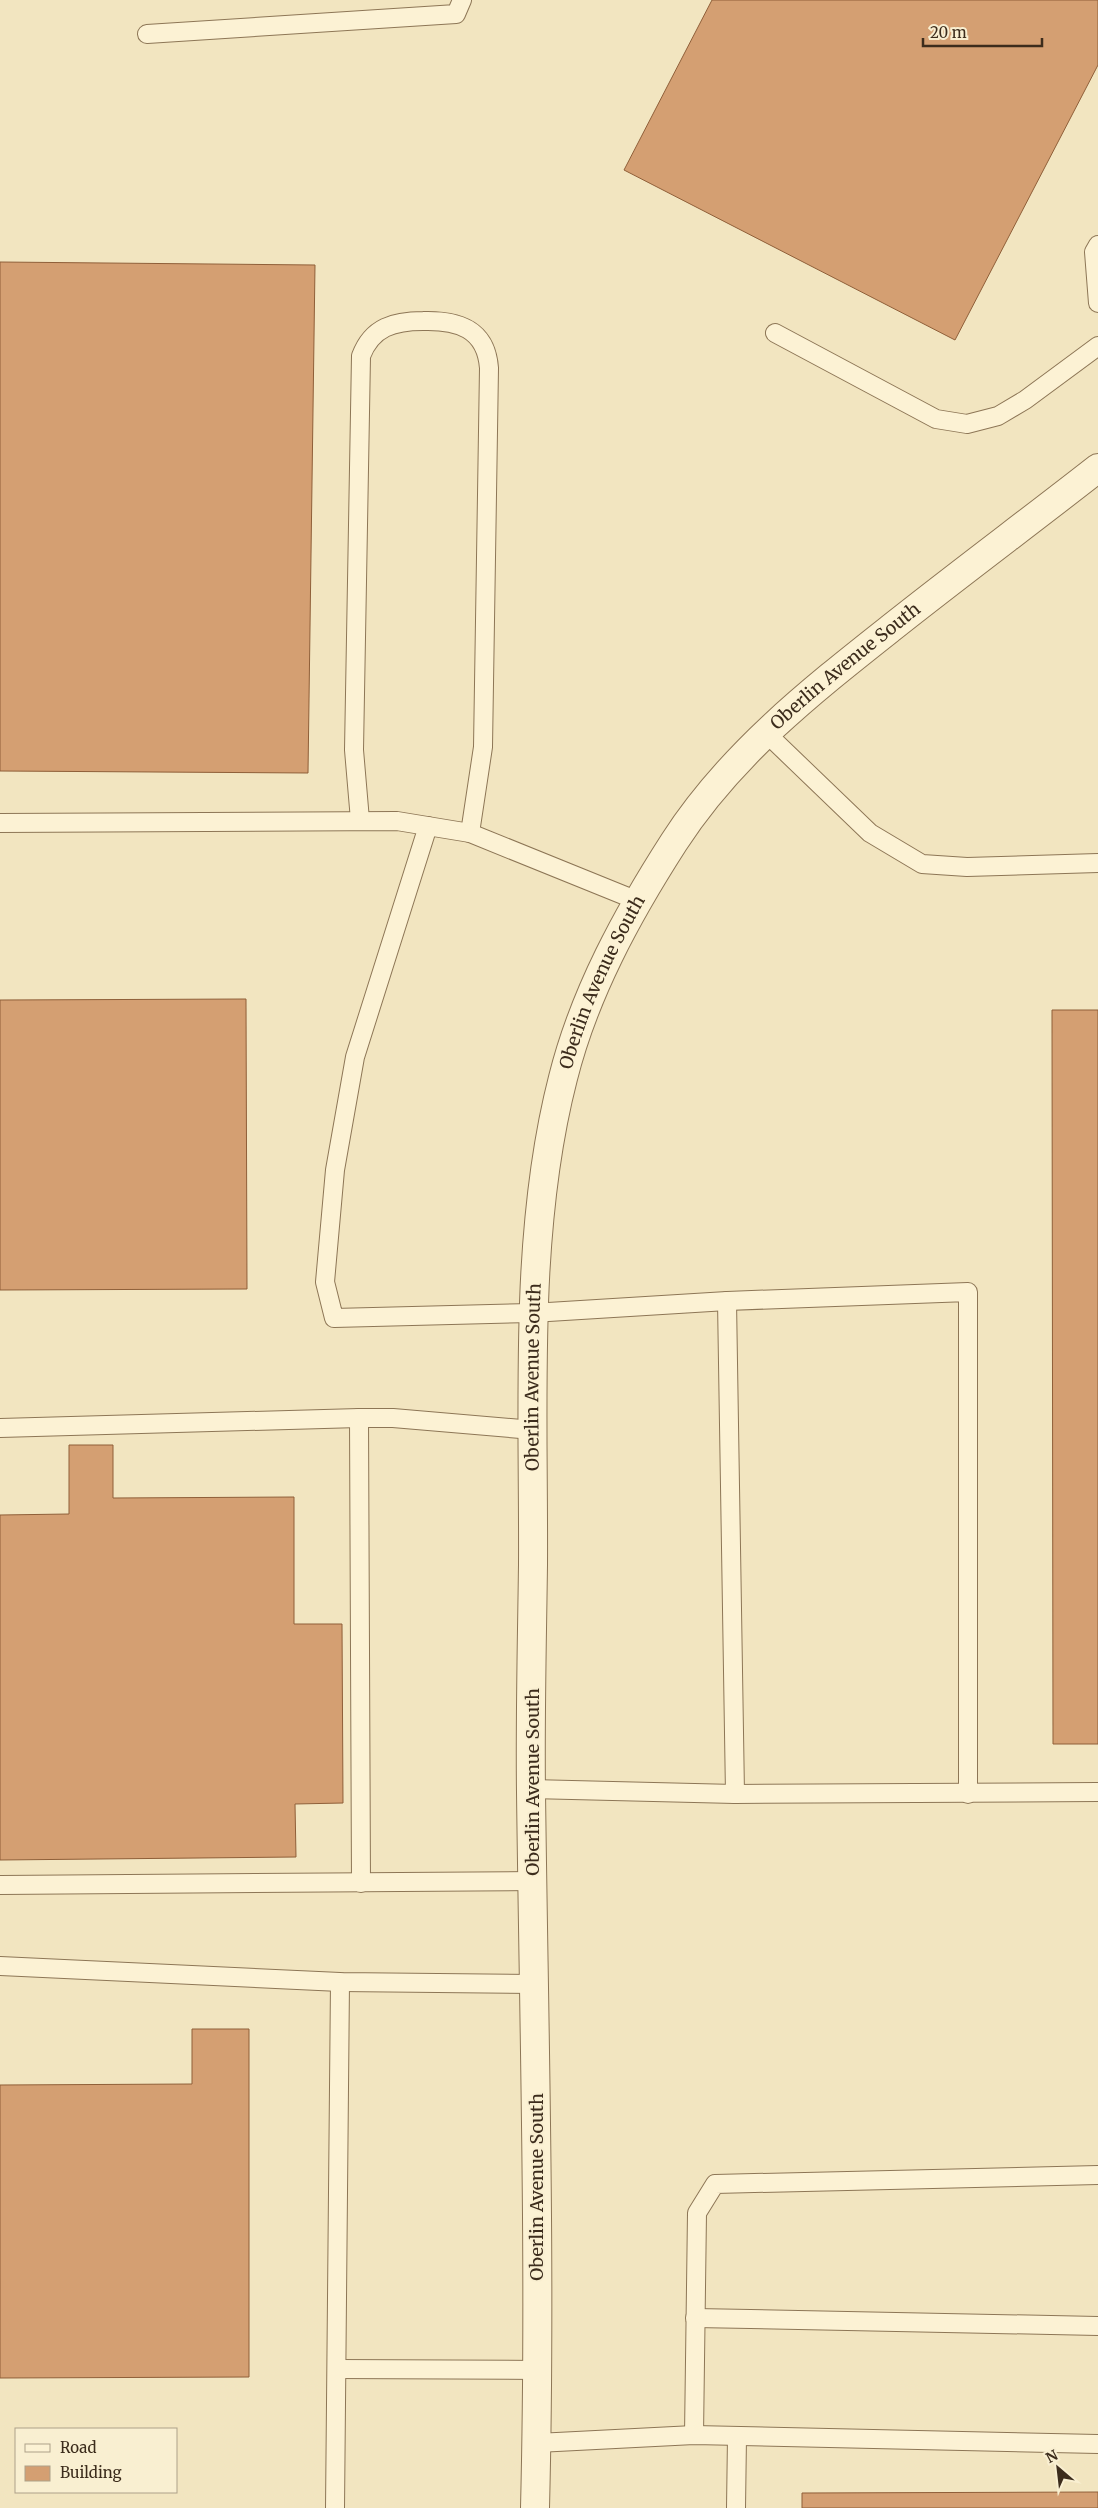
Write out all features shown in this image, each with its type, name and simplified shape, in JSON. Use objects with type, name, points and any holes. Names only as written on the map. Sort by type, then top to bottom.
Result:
[{"type":"street","name":"Oberlin Avenue South","points":[[535,2508],[538,2370],[536,1984],[531,1789],[534,1430],[532,1313],[544,1181],[562,1080],[581,1019],[606,962],[638,901],[676,838],[726,774],[765,732],[856,656],[1098,468]]},
{"type":"lane","points":[[147,34],[456,14],[462,0]]},
{"type":"lane","points":[[1098,245],[1094,252],[1098,303]]},
{"type":"lane","points":[[360,820],[354,750],[361,356],[366,344],[374,334],[392,323],[442,320],[456,322],[477,336],[488,356],[490,368],[483,747],[470,832]]},
{"type":"lane","points":[[775,333],[936,419],[967,424],[998,416],[1025,400],[1098,346]]},
{"type":"lane","points":[[765,732],[870,834],[922,864],[967,867],[1098,863]]},
{"type":"lane","points":[[0,823],[396,821],[470,832],[638,901]]},
{"type":"lane","points":[[428,826],[355,1057],[335,1170],[325,1282],[334,1318],[532,1313],[727,1301],[968,1292],[968,1794]]},
{"type":"lane","points":[[727,1301],[735,1794]]},
{"type":"lane","points":[[359,1418],[361,1883]]},
{"type":"lane","points":[[0,1428],[393,1418],[534,1430]]},
{"type":"lane","points":[[531,1789],[735,1794],[1098,1792]]},
{"type":"lane","points":[[0,1885],[533,1881]]},
{"type":"lane","points":[[0,1966],[340,1982],[536,1984]]},
{"type":"lane","points":[[335,2508],[340,1982]]},
{"type":"lane","points":[[694,2435],[697,2213],[715,2184],[1098,2175]]},
{"type":"lane","points":[[695,2318],[1098,2326]]},
{"type":"lane","points":[[337,2369],[538,2370]]},
{"type":"lane","points":[[537,2443],[694,2435],[1098,2444]]},
{"type":"lane","points":[[736,2508],[737,2437]]},
{"type":"building","points":[[712,0],[1098,0],[1098,65],[955,340],[624,170]]},
{"type":"building","points":[[0,262],[315,265],[308,773],[0,771]]},
{"type":"building","points":[[246,999],[247,1289],[0,1290],[0,1000]]},
{"type":"building","points":[[1052,1010],[1098,1010],[1098,1744],[1053,1744]]},
{"type":"building","points":[[69,1445],[113,1445],[113,1498],[294,1497],[294,1624],[342,1624],[343,1803],[295,1804],[296,1857],[0,1860],[0,1515],[69,1514]]},
{"type":"building","points":[[192,2029],[249,2029],[249,2377],[0,2378],[0,2085],[192,2084]]},
{"type":"building","points":[[1098,2492],[1098,2508],[802,2508],[802,2493]]}]
